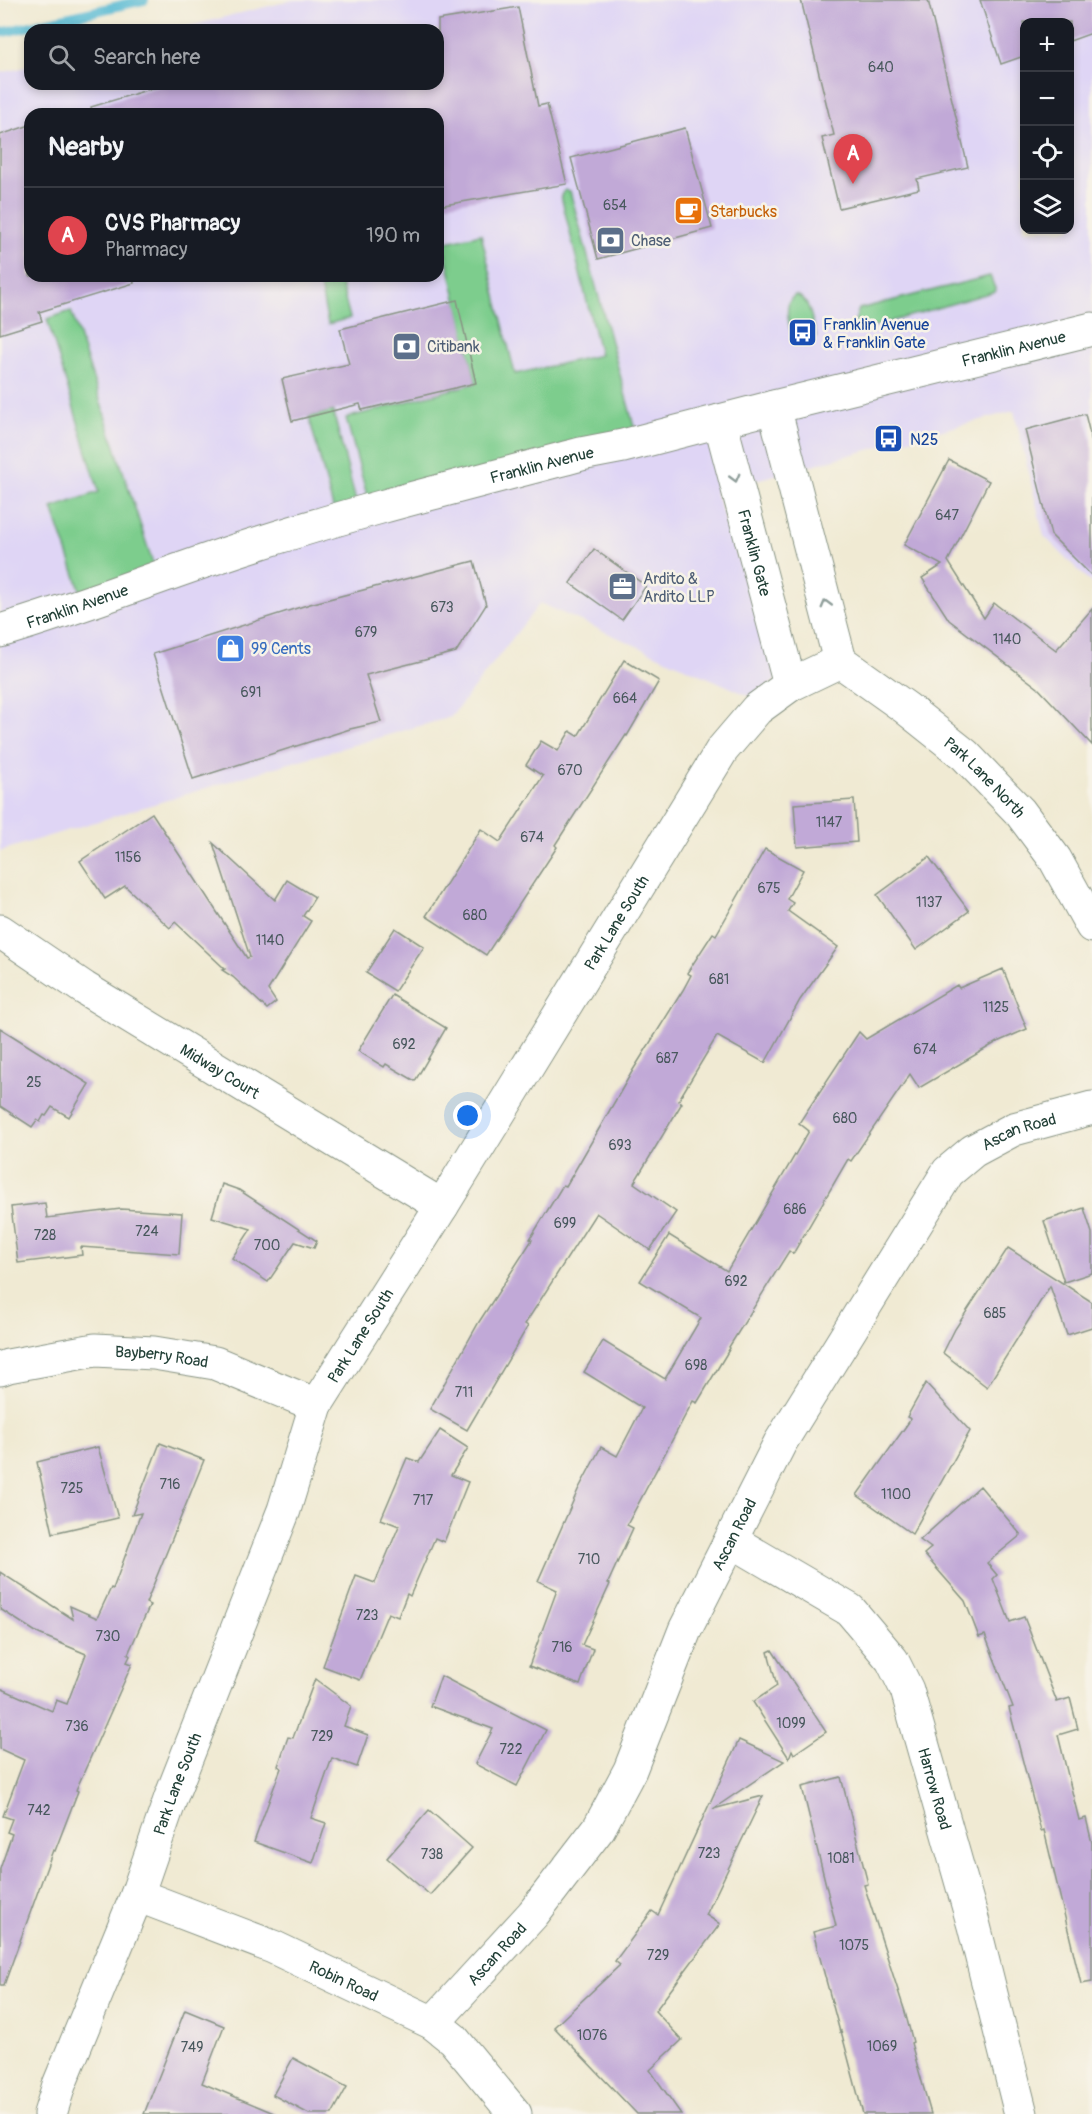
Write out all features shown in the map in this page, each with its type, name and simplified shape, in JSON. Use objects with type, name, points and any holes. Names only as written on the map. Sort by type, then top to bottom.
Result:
[{"type":"street","name":"Franklin Avenue","points":[[0,631],[147,583],[242,548],[321,524],[581,454],[622,446],[1092,329]]},
{"type":"street","points":[[774,407],[840,661]]},
{"type":"street","name":"Franklin Gate","points":[[720,421],[790,685]]},
{"type":"street","name":"Park Lane South","points":[[50,2114],[59,2085],[137,1895],[171,1797],[284,1510],[316,1406],[442,1206],[722,750],[757,710],[790,685],[840,661]]},
{"type":"street","name":"Park Lane North","points":[[840,661],[965,755],[1020,812],[1055,859],[1092,926]]},
{"type":"street","name":"Midway Court","points":[[0,932],[84,988],[442,1206]]},
{"type":"street","name":"Ascan Road","points":[[433,2023],[533,1914],[599,1828],[630,1770],[685,1630],[780,1443],[948,1172],[973,1151],[1014,1129],[1092,1108]]},
{"type":"street","name":"Bayberry Road","points":[[0,1369],[95,1350],[154,1353],[215,1363],[316,1406]]},
{"type":"street","name":"Harrow Road","points":[[732,1540],[850,1610],[892,1660],[907,1690],[974,1926],[1022,2114]]},
{"type":"street","name":"Robin Road","points":[[137,1895],[273,1947],[433,2023],[453,2040],[515,2114]]},
{"type":"shaded area","points":[[293,0],[1092,0],[1092,584],[1044,536],[1014,411],[715,491],[778,678],[754,698],[540,603],[451,717],[279,766],[0,851],[0,73],[24,67],[24,90],[444,90],[444,24],[197,24]]},
{"type":"green space","points":[[565,190],[570,191],[638,441],[371,510],[346,418],[476,383],[444,243],[481,234],[515,374],[600,355],[561,196]]},
{"type":"green space","points":[[990,276],[996,291],[851,333],[859,309]]},
{"type":"green space","points":[[319,282],[341,282],[350,318],[328,324]]},
{"type":"green space","points":[[795,295],[808,306],[816,336],[794,342],[787,310],[788,304]]},
{"type":"green space","points":[[71,311],[158,579],[85,604],[52,508],[99,492],[47,319]]},
{"type":"green space","points":[[333,411],[359,513],[336,519],[309,417]]},
{"type":"building","points":[[801,0],[928,0],[968,167],[917,179],[919,189],[839,208],[822,138],[834,135]]},
{"type":"building","points":[[980,0],[1092,0],[1092,33],[1074,40],[1074,18],[1020,18],[1020,57],[1001,64]]},
{"type":"building","points":[[518,7],[538,106],[547,104],[567,184],[444,205],[444,108],[91,108],[147,90],[444,90],[444,24],[438,24],[438,20]]},
{"type":"building","points":[[24,127],[24,282],[134,283],[39,312],[42,321],[0,334],[0,135]]},
{"type":"building","points":[[685,128],[712,228],[598,259],[571,158]]},
{"type":"building","name":"Citibank","points":[[457,300],[476,383],[362,410],[360,404],[292,421],[282,379],[349,364],[340,329]]},
{"type":"building","points":[[1085,414],[1092,442],[1092,576],[1051,535],[1025,430]]},
{"type":"building","points":[[949,460],[989,481],[948,561],[984,618],[994,603],[1056,650],[1092,609],[1092,745],[1038,688],[949,620],[922,578],[942,565],[904,545]]},
{"type":"building","points":[[594,549],[646,586],[622,620],[570,583]]},
{"type":"building","points":[[474,561],[486,605],[456,652],[366,675],[381,722],[350,729],[193,779],[153,654],[310,604]]},
{"type":"building","points":[[624,660],[659,681],[627,736],[555,845],[557,847],[486,955],[426,916],[481,829],[500,842],[543,776],[526,765],[541,741],[558,751],[570,731],[578,736]]},
{"type":"building","points":[[854,800],[857,842],[797,847],[794,804]]},
{"type":"building","points":[[152,813],[247,958],[250,957],[213,843],[275,900],[287,880],[315,897],[303,916],[311,921],[268,990],[276,1002],[267,1009],[233,977],[222,970],[225,969],[175,922],[170,928],[125,886],[105,899],[80,861]]},
{"type":"building","points":[[765,849],[803,870],[787,899],[793,903],[788,911],[838,947],[800,1000],[765,1063],[717,1036],[678,1101],[682,1103],[634,1183],[676,1212],[650,1250],[596,1213],[525,1324],[528,1326],[467,1430],[430,1409],[479,1322],[532,1240],[530,1239],[563,1185],[566,1186],[633,1070],[683,990],[691,975],[687,973],[713,933],[716,935]]},
{"type":"building","points":[[929,857],[969,911],[916,950],[877,895]]},
{"type":"building","points":[[395,928],[424,947],[395,991],[366,973]]},
{"type":"building","points":[[1003,969],[1027,1029],[997,1042],[919,1088],[910,1074],[851,1161],[848,1159],[793,1254],[789,1251],[697,1403],[693,1401],[627,1525],[633,1528],[582,1645],[593,1649],[580,1685],[529,1666],[557,1590],[538,1581],[578,1490],[601,1447],[617,1456],[642,1408],[584,1372],[603,1341],[665,1379],[701,1318],[640,1281],[669,1235],[727,1271],[809,1131],[799,1123],[859,1032],[866,1039],[957,985],[959,988]]},
{"type":"building","points":[[392,995],[446,1028],[415,1081],[386,1064],[384,1067],[358,1051]]},
{"type":"building","points":[[0,1028],[89,1084],[69,1117],[52,1107],[40,1122],[37,1120],[32,1127],[0,1106]]},
{"type":"building","points":[[222,1184],[239,1190],[317,1241],[314,1248],[295,1242],[268,1282],[232,1258],[251,1229],[212,1217]]},
{"type":"building","points":[[45,1203],[47,1218],[121,1209],[182,1213],[179,1254],[81,1247],[82,1255],[18,1263],[11,1207]]},
{"type":"building","points":[[1084,1208],[1092,1233],[1092,1273],[1064,1282],[1044,1221]]},
{"type":"building","points":[[1008,1248],[1092,1302],[1092,1327],[1067,1335],[1050,1286],[987,1387],[943,1353],[955,1329]]},
{"type":"building","points":[[926,1383],[970,1431],[912,1534],[857,1495],[911,1419],[907,1417]]},
{"type":"building","points":[[440,1430],[468,1448],[451,1475],[468,1482],[444,1542],[435,1538],[410,1596],[407,1594],[398,1617],[388,1613],[360,1680],[323,1666],[356,1576],[375,1583],[399,1526],[381,1519],[407,1458],[419,1462]]},
{"type":"building","points":[[160,1443],[204,1460],[146,1603],[150,1605],[128,1654],[130,1656],[127,1662],[132,1664],[76,1790],[78,1791],[55,1851],[53,1850],[4,1985],[0,1985],[0,1869],[12,1834],[7,1832],[12,1819],[3,1816],[24,1760],[0,1749],[0,1688],[52,1711],[56,1700],[67,1704],[86,1654],[39,1634],[0,1609],[0,1572],[73,1619],[70,1606],[97,1618],[111,1588],[113,1589],[141,1513],[132,1515]]},
{"type":"building","points":[[98,1447],[118,1518],[53,1533],[37,1462]]},
{"type":"building","points":[[980,1486],[1021,1535],[987,1563],[997,1575],[993,1579],[1010,1622],[1024,1617],[1057,1702],[1070,1698],[1078,1729],[1058,1735],[1079,1820],[1086,1818],[1092,1843],[1092,1982],[1081,1984],[1044,1830],[1041,1831],[1009,1708],[1013,1707],[985,1635],[979,1637],[965,1601],[924,1554],[931,1548],[920,1540]]},
{"type":"building","points":[[772,1650],[826,1732],[794,1754],[792,1750],[789,1758],[753,1702],[777,1686],[768,1652]]},
{"type":"building","points":[[441,1676],[546,1730],[517,1786],[475,1764],[493,1729],[430,1706]]},
{"type":"building","points":[[315,1679],[351,1706],[344,1726],[368,1735],[357,1767],[332,1758],[311,1818],[326,1823],[313,1863],[254,1842],[281,1768],[278,1766],[288,1737],[293,1738]]},
{"type":"building","points":[[739,1740],[784,1761],[713,1809],[763,1796],[706,1915],[720,1924],[655,2011],[682,2040],[650,2070],[681,2114],[637,2114],[554,2027],[620,1965],[615,1961],[652,1911],[658,1915]]},
{"type":"building","points":[[841,1777],[868,1884],[864,1885],[905,2012],[913,2042],[911,2043],[931,2114],[863,2114],[813,1932],[836,1926],[802,1787]]},
{"type":"building","points":[[429,1810],[472,1848],[430,1895],[387,1858]]},
{"type":"building","points":[[185,2010],[224,2026],[202,2083],[276,2114],[144,2114]]},
{"type":"building","points":[[293,2058],[347,2087],[332,2114],[309,2114],[273,2095]]},
{"type":"waterway","points":[[39,24],[144,0]]},
{"type":"waterway","points":[[0,33],[24,28]]},
{"type":"place","name":"CVS Pharmacy","points":[[853,184]]},
{"type":"place","name":"Starbucks","points":[[689,211]]},
{"type":"place","name":"Chase","points":[[610,240]]},
{"type":"place","name":"Franklin Avenue & Franklin Gate","points":[[802,333]]},
{"type":"place","name":"Citibank","points":[[406,346]]},
{"type":"place","name":"N25","points":[[889,439]]},
{"type":"place","name":"Ardito & Ardito LLP","points":[[622,587]]},
{"type":"place","name":"99 Cents","points":[[230,648]]}]
